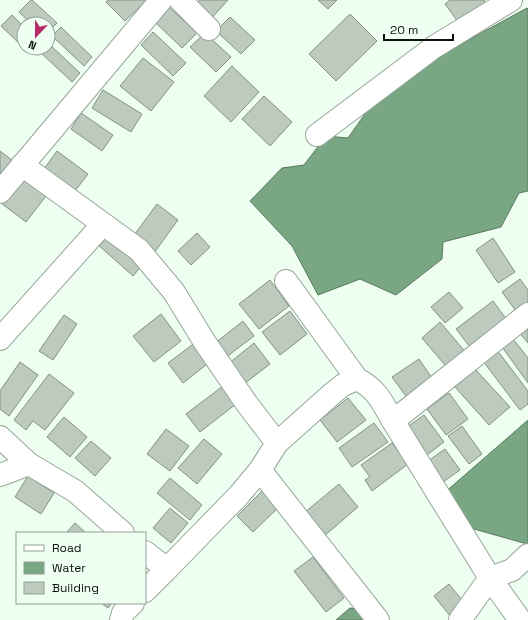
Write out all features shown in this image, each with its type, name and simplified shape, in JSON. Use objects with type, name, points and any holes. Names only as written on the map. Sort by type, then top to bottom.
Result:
[{"type":"street","points":[[0,192],[160,0]]},
{"type":"street","points":[[180,0],[209,29]]},
{"type":"street","points":[[316,135],[434,47],[512,0]]},
{"type":"street","points":[[22,166],[139,250],[174,292],[247,404],[277,443]]},
{"type":"street","points":[[0,339],[103,224]]},
{"type":"street","points":[[286,281],[357,379],[368,385],[380,397],[393,421],[490,578],[520,620]]},
{"type":"street","points":[[393,421],[528,314]]},
{"type":"street","points":[[146,590],[240,495],[260,470],[277,443],[333,392],[343,385],[357,379]]},
{"type":"street","points":[[0,437],[29,464],[74,491],[122,532]]},
{"type":"street","points":[[0,475],[29,464]]},
{"type":"street","points":[[260,470],[378,620]]},
{"type":"street","points":[[146,553],[167,570]]},
{"type":"street","points":[[460,620],[490,578],[512,570],[528,555]]},
{"type":"street","points":[[121,620],[123,612],[132,604]]},
{"type":"water","points":[[527,8],[528,191],[519,193],[501,227],[443,242],[442,259],[396,295],[360,279],[318,295],[292,246],[250,201],[282,168],[304,165],[326,136],[348,138],[379,94],[406,74]]},
{"type":"water","points":[[528,420],[527,544],[474,529],[443,494]]},
{"type":"water","points":[[350,608],[356,609],[365,620],[336,620]]},
{"type":"building","points":[[32,0],[49,16],[23,16],[19,12]]},
{"type":"building","points":[[108,0],[147,0],[125,21],[106,2]]},
{"type":"building","points":[[200,0],[228,0],[209,21],[194,7]]},
{"type":"building","points":[[318,0],[337,0],[328,9]]},
{"type":"building","points":[[450,0],[484,0],[488,6],[461,26],[445,4]]},
{"type":"building","points":[[169,7],[197,33],[182,48],[155,22]]},
{"type":"building","points":[[350,14],[377,41],[336,81],[309,54]]},
{"type":"building","points":[[12,15],[16,19],[16,40],[1,26]]},
{"type":"building","points":[[230,17],[255,40],[241,54],[216,31]]},
{"type":"building","points":[[61,27],[92,57],[84,66],[56,40],[56,32]]},
{"type":"building","points":[[153,32],[186,63],[173,76],[141,45]]},
{"type":"building","points":[[205,33],[231,57],[216,72],[190,47]]},
{"type":"building","points":[[56,50],[80,73],[72,82],[44,56],[56,56]]},
{"type":"building","points":[[143,58],[174,82],[151,111],[120,86]]},
{"type":"building","points":[[232,66],[259,92],[231,122],[204,96]]},
{"type":"building","points":[[103,90],[142,114],[131,132],[92,108]]},
{"type":"building","points":[[264,96],[292,122],[270,146],[242,119]]},
{"type":"building","points":[[81,113],[113,135],[102,151],[71,129]]},
{"type":"building","points":[[0,151],[12,160],[0,176]]},
{"type":"building","points":[[57,151],[88,174],[72,195],[41,173]]},
{"type":"building","points":[[21,177],[46,196],[26,222],[1,203]]},
{"type":"building","points":[[157,204],[178,220],[154,253],[132,238]]},
{"type":"building","points":[[107,232],[143,264],[133,276],[96,243]]},
{"type":"building","points":[[197,233],[210,247],[191,265],[178,251]]},
{"type":"building","points":[[493,238],[515,272],[498,283],[476,250]]},
{"type":"building","points":[[520,279],[528,290],[528,303],[516,311],[502,292]]},
{"type":"building","points":[[270,280],[289,306],[259,329],[239,304]]},
{"type":"building","points":[[449,292],[463,308],[445,323],[431,307]]},
{"type":"building","points":[[493,301],[507,320],[470,347],[456,329]]},
{"type":"building","points":[[290,311],[307,334],[280,355],[262,332]]},
{"type":"building","points":[[161,314],[181,341],[154,362],[133,336]]},
{"type":"building","points":[[64,315],[77,324],[53,360],[39,351]]},
{"type":"building","points":[[243,321],[254,336],[225,358],[214,344]]},
{"type":"building","points":[[440,322],[468,355],[450,371],[422,338]]},
{"type":"building","points":[[528,323],[528,343],[518,331]]},
{"type":"building","points":[[513,339],[528,358],[528,383],[502,347]]},
{"type":"building","points":[[196,342],[211,361],[183,383],[168,363]]},
{"type":"building","points":[[254,343],[270,364],[244,384],[228,364]]},
{"type":"building","points":[[497,350],[528,391],[528,404],[520,410],[483,361]]},
{"type":"building","points":[[419,359],[434,381],[408,399],[392,377]]},
{"type":"building","points":[[20,362],[38,375],[9,416],[0,409],[0,391]]},
{"type":"building","points":[[475,369],[510,407],[489,425],[455,387]]},
{"type":"building","points":[[49,374],[74,393],[45,430],[33,421],[26,430],[14,420]]},
{"type":"building","points":[[223,386],[236,404],[200,432],[186,414]]},
{"type":"building","points":[[449,393],[468,419],[446,435],[427,409]]},
{"type":"building","points":[[348,398],[366,420],[337,442],[320,420]]},
{"type":"building","points":[[424,415],[444,442],[423,458],[403,430]]},
{"type":"building","points":[[64,417],[87,437],[70,457],[47,437]]},
{"type":"building","points":[[374,423],[388,442],[352,467],[339,448]]},
{"type":"building","points":[[462,426],[482,454],[469,464],[448,436]]},
{"type":"building","points":[[166,429],[189,446],[170,471],[147,454]]},
{"type":"building","points":[[204,439],[222,454],[197,484],[178,468]]},
{"type":"building","points":[[91,441],[111,458],[95,476],[75,458]]},
{"type":"building","points":[[392,443],[408,464],[372,491],[365,480],[370,477],[361,465]]},
{"type":"building","points":[[445,449],[460,470],[443,482],[428,461]]},
{"type":"building","points":[[28,476],[54,493],[41,514],[15,497]]},
{"type":"building","points":[[170,478],[202,505],[190,520],[157,493]]},
{"type":"building","points":[[339,484],[358,507],[323,537],[304,513]]},
{"type":"building","points":[[264,489],[281,505],[253,532],[237,516]]},
{"type":"building","points":[[170,508],[188,523],[171,543],[153,528]]},
{"type":"building","points":[[75,523],[85,532],[67,532]]},
{"type":"building","points":[[313,557],[344,598],[326,612],[294,571]]},
{"type":"building","points":[[449,584],[466,605],[451,617],[434,596]]},
{"type":"building","points":[[102,604],[111,604],[108,608]]}]
